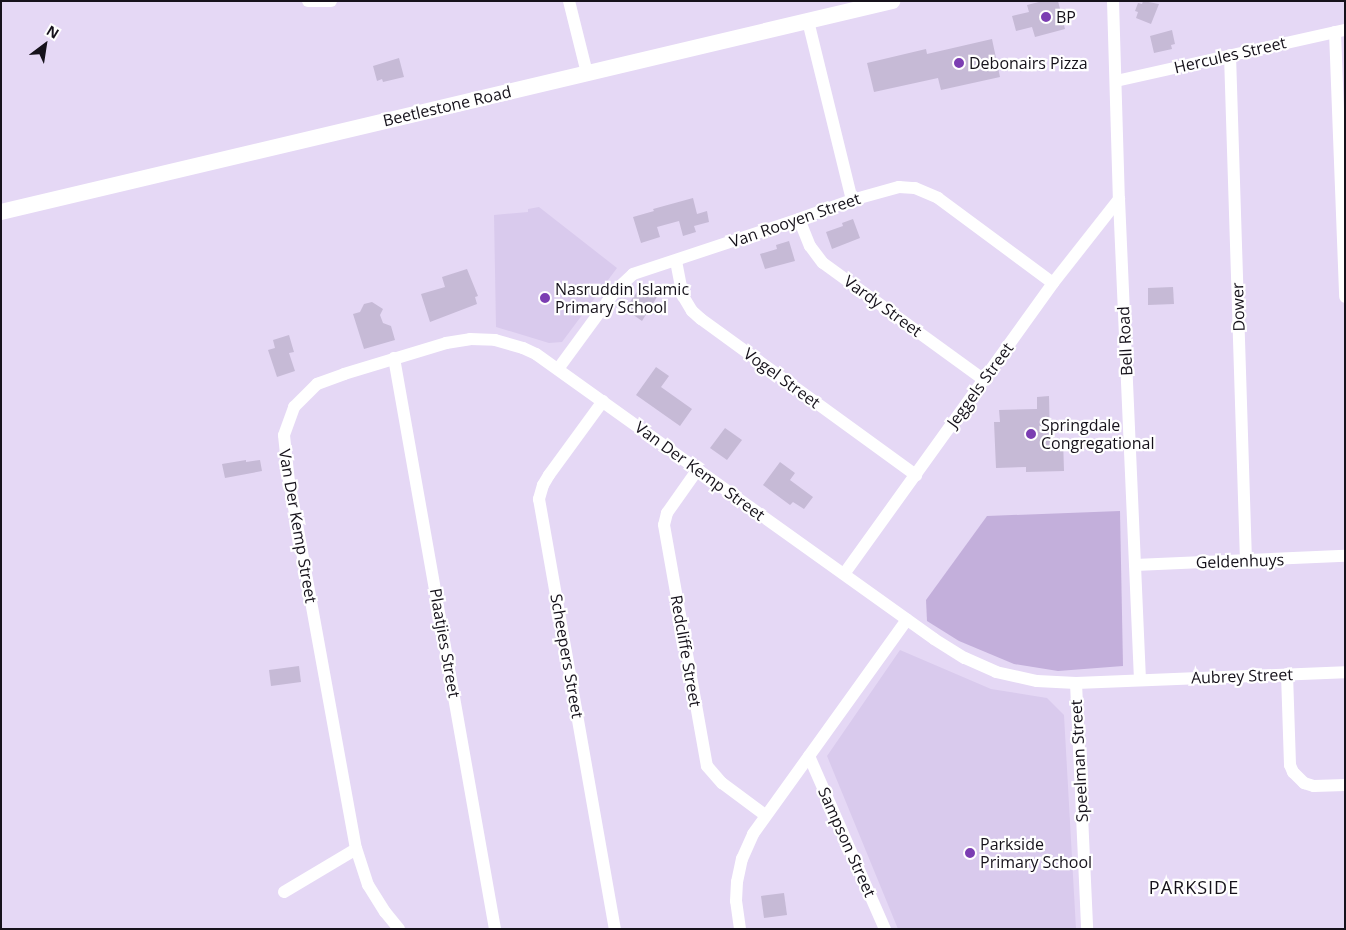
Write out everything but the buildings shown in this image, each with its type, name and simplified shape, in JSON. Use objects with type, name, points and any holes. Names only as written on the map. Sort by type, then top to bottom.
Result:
[{"type":"street","points":[[308,1],[331,1]]},
{"type":"street","points":[[569,1],[586,73]]},
{"type":"street","name":"Beetlestone Road","points":[[1,212],[892,1]]},
{"type":"street","name":"Bell Road","points":[[1113,1],[1119,199],[1140,680]]},
{"type":"street","points":[[808,21],[852,200]]},
{"type":"street","points":[[1340,31],[1345,297]]},
{"type":"street","name":"Hercules Street","points":[[1116,82],[1230,54],[1340,31]]},
{"type":"street","name":"Dower","points":[[1230,54],[1246,560]]},
{"type":"street","name":"Van Rooyen Street","points":[[558,369],[625,280],[641,270],[676,261],[852,200],[899,187],[915,188],[929,193],[1053,283]]},
{"type":"street","name":"Jeggels Street","points":[[844,574],[1053,283],[1119,199]]},
{"type":"street","name":"Vardy Street","points":[[799,219],[810,246],[823,263],[984,380]]},
{"type":"street","name":"Vogel Street","points":[[676,261],[683,296],[692,311],[916,475]]},
{"type":"street","name":"Van Der Kemp Street","points":[[400,929],[385,912],[368,886],[356,849],[289,482],[284,435],[294,407],[317,384],[394,358],[446,342],[483,338],[523,348],[558,369],[957,654],[996,672],[1037,681],[1076,683],[1140,680]]},
{"type":"street","name":"Plaatjies Street","points":[[394,358],[495,929]]},
{"type":"street","name":"Scheepers Street","points":[[603,401],[549,475],[543,485],[539,499],[615,929]]},
{"type":"street","name":"Redcliffe Street","points":[[698,469],[667,513],[664,525],[705,756],[707,766],[715,777],[766,815]]},
{"type":"street","name":"Geldenhuys","points":[[1135,565],[1345,556]]},
{"type":"street","points":[[740,929],[736,901],[739,868],[750,839],[907,620]]},
{"type":"street","name":"Aubrey Street","points":[[1140,680],[1345,672]]},
{"type":"street","points":[[1287,674],[1290,765],[1293,772],[1304,783],[1314,786],[1345,785]]},
{"type":"street","name":"Speelman Street","points":[[1076,683],[1087,929]]},
{"type":"street","name":"Sampson Street","points":[[809,756],[885,929]]},
{"type":"street","points":[[284,892],[356,849]]},
{"type":"shaded area","name":"Nasruddin Islamic Primary School","points":[[539,207],[617,268],[562,342],[549,343],[496,327],[494,215],[528,212],[528,209]]},
{"type":"shaded area","points":[[1120,511],[1123,666],[1058,671],[1014,664],[959,641],[927,621],[926,600],[987,516]]},
{"type":"shaded area","name":"Parkside Primary School","points":[[900,650],[991,689],[1047,698],[1064,715],[1076,929],[898,929],[827,756]]},
{"type":"place","name":"BP","points":[[1046,17]]},
{"type":"place","name":"Debonairs Pizza","points":[[959,63]]},
{"type":"place","name":"Nasruddin Islamic Primary School","points":[[545,298]]},
{"type":"place","name":"Springdale Congregational","points":[[1031,434]]},
{"type":"place","name":"Parkside Primary School","points":[[970,853]]},
{"type":"district","name":"PARKSIDE","points":[[1194,887]]}]
